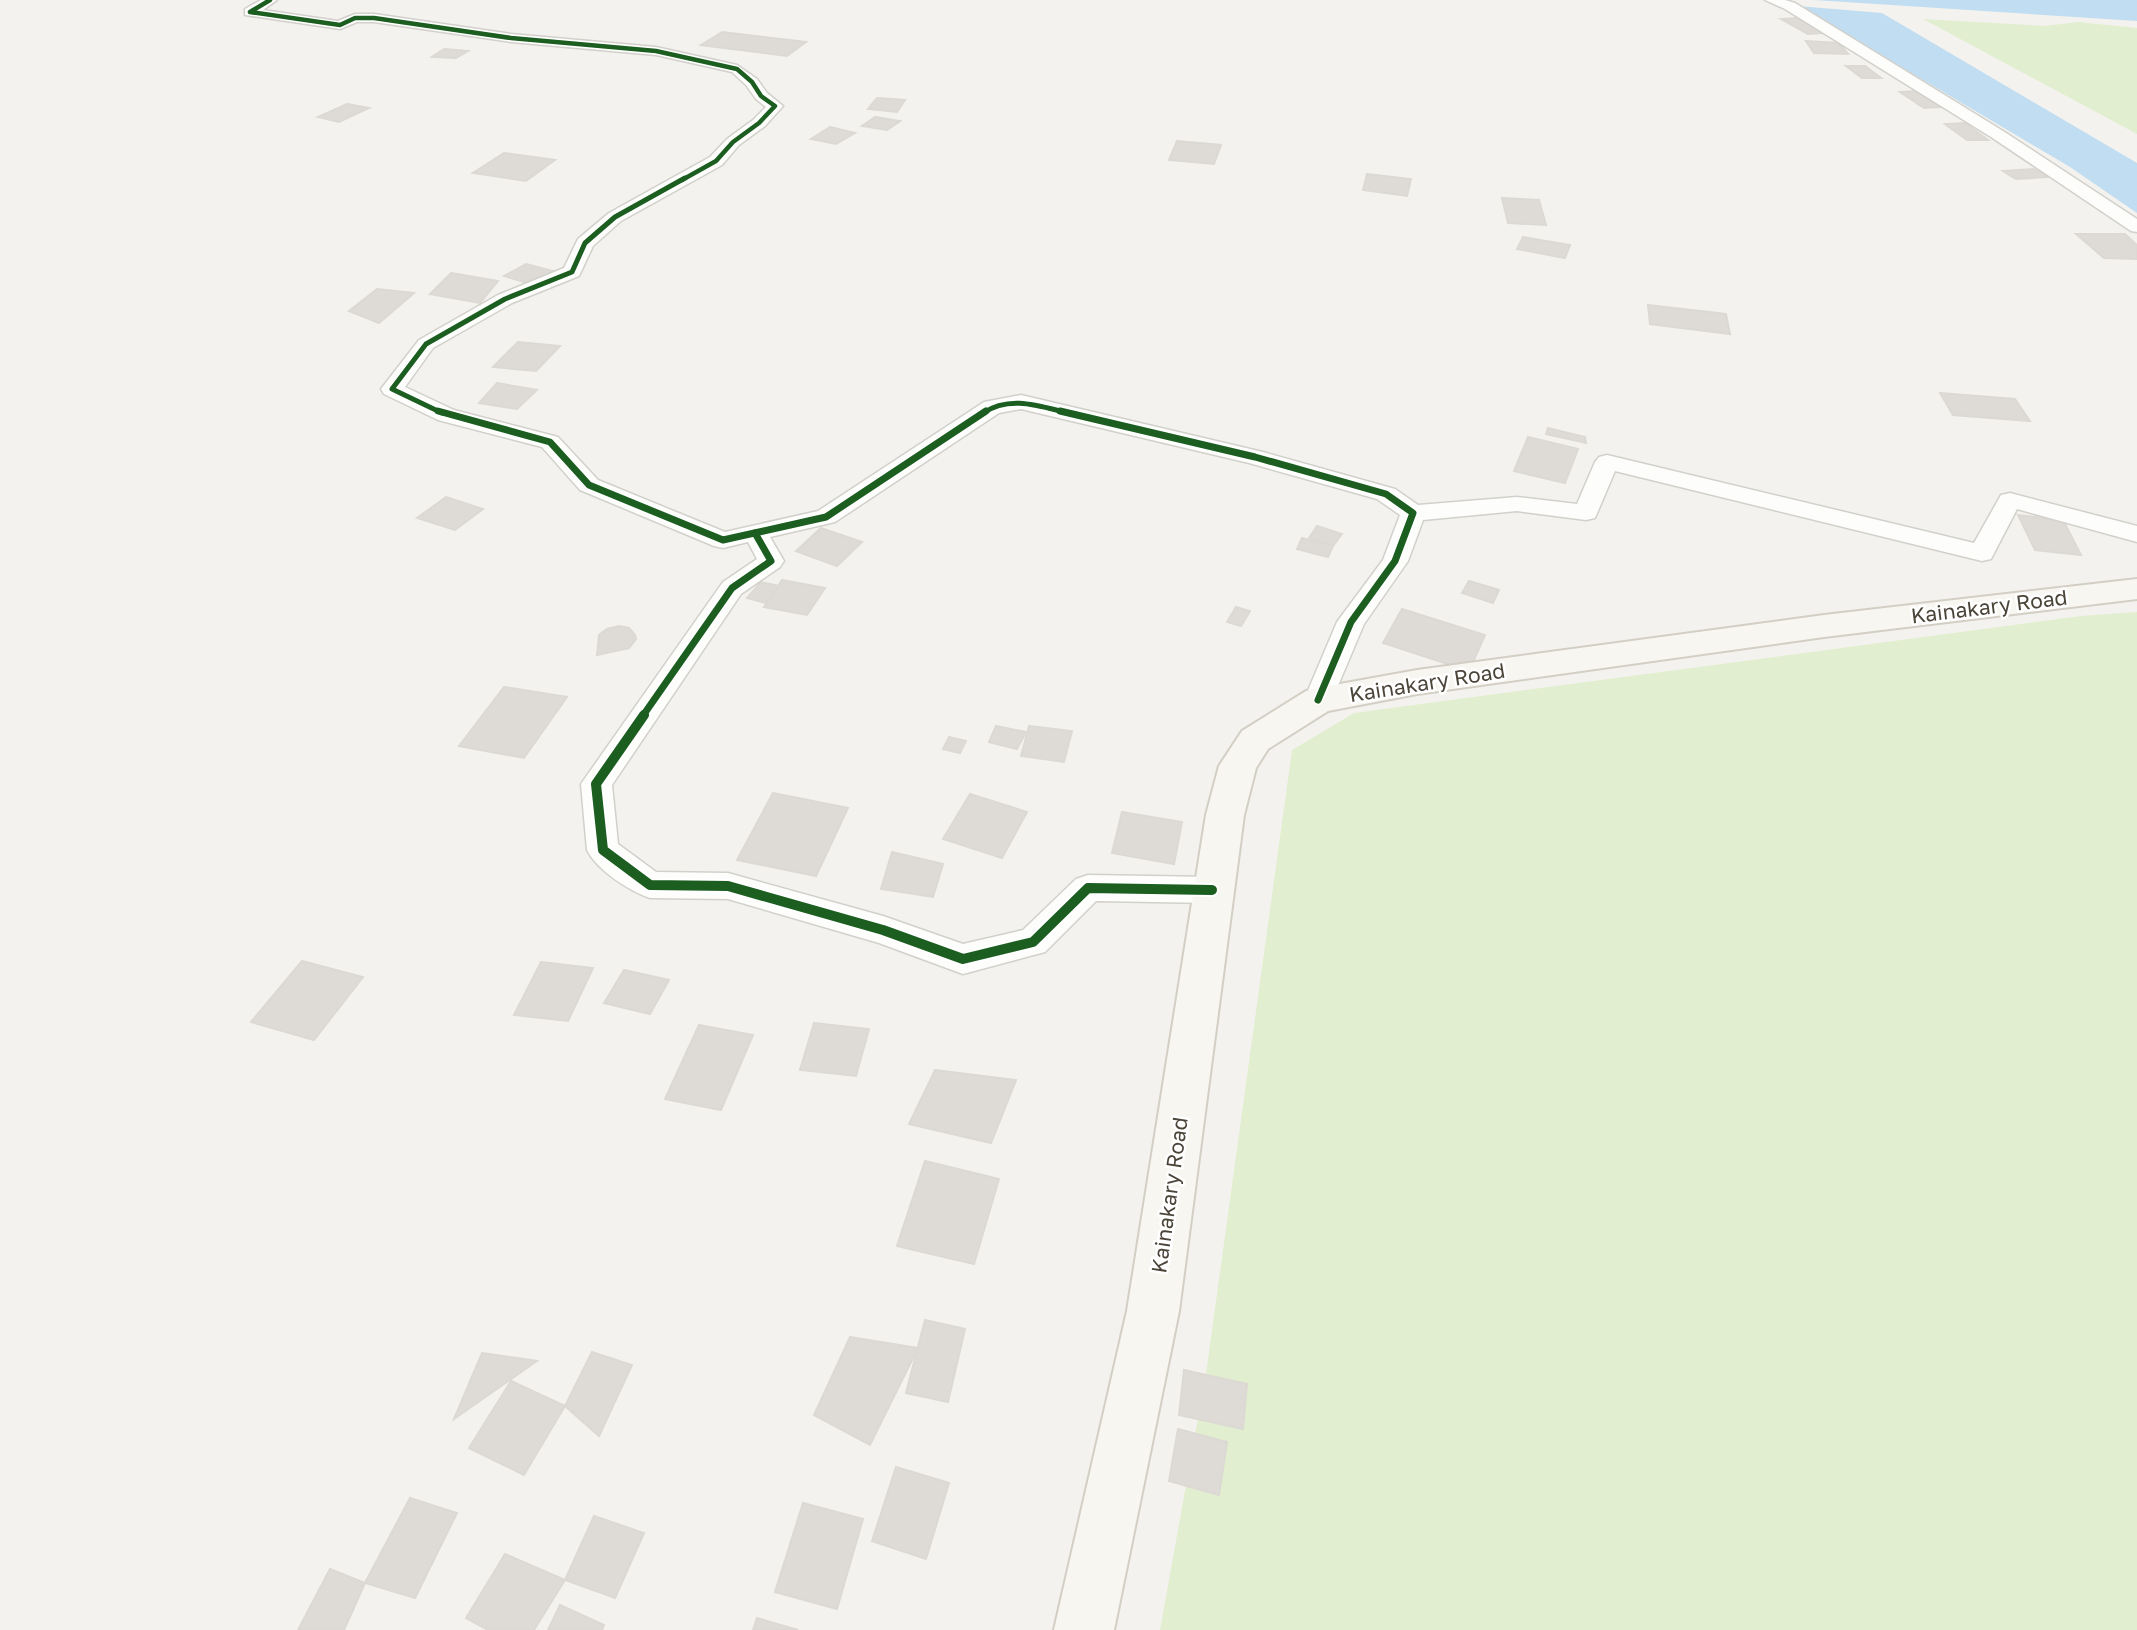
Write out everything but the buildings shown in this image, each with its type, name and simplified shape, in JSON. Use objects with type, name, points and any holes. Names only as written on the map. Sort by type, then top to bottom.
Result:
[{"type":"main road","name":"Kainakary Road","points":[[1084,1630],[1153,1311],[1225,815],[1238,766],[1255,740],[1318,700],[1417,682],[1811,628],[2137,589]]},
{"type":"street","points":[[270,0],[250,12],[340,26],[355,18],[374,19],[511,38],[656,51],[737,69],[752,82],[761,96],[775,106],[759,123],[733,142],[716,161],[615,216],[585,243],[572,272],[505,299],[426,344],[393,389],[446,415],[550,442],[589,485],[723,540],[827,517],[992,407],[1021,402],[1255,457],[1386,494],[1413,513],[1517,504],[1586,513],[1607,462],[1982,553],[2010,500],[2137,534]]},
{"type":"street","points":[[1772,0],[1790,6],[1997,134],[2137,227]]},
{"type":"street","points":[[1318,700],[1351,622],[1395,561],[1413,513]]},
{"type":"street","points":[[755,533],[771,561],[732,588],[596,784],[603,850],[650,885],[728,886],[883,930],[963,959],[1034,942],[1088,888],[1212,890]]},
{"type":"green space","points":[[1923,19],[2045,26],[2078,22],[2137,28],[2137,134]]},
{"type":"green space","points":[[2137,612],[2137,1630],[1160,1630],[1206,1374],[1292,750],[1354,713],[2081,616]]},
{"type":"water","points":[[1814,0],[2137,0],[2137,21]]},
{"type":"water","points":[[1798,6],[1882,13],[2137,163],[2137,213],[2070,167]]},
{"type":"cycle path","points":[[270,0],[250,12],[340,25],[355,18],[374,18],[511,38],[656,51],[737,69],[752,82],[761,96],[775,106],[759,123],[733,142],[716,161],[615,217],[585,243],[572,272],[505,299],[426,344],[392,389],[446,415],[550,442],[589,485],[723,540],[826,517],[992,407],[1021,402],[1255,457],[1386,494],[1413,513],[1395,561],[1351,622],[1318,700]]},
{"type":"cycle path","points":[[755,533],[771,561],[732,588],[596,784],[603,850],[650,885],[728,886],[883,930],[963,959],[1033,942],[1088,888],[1212,890]]}]
